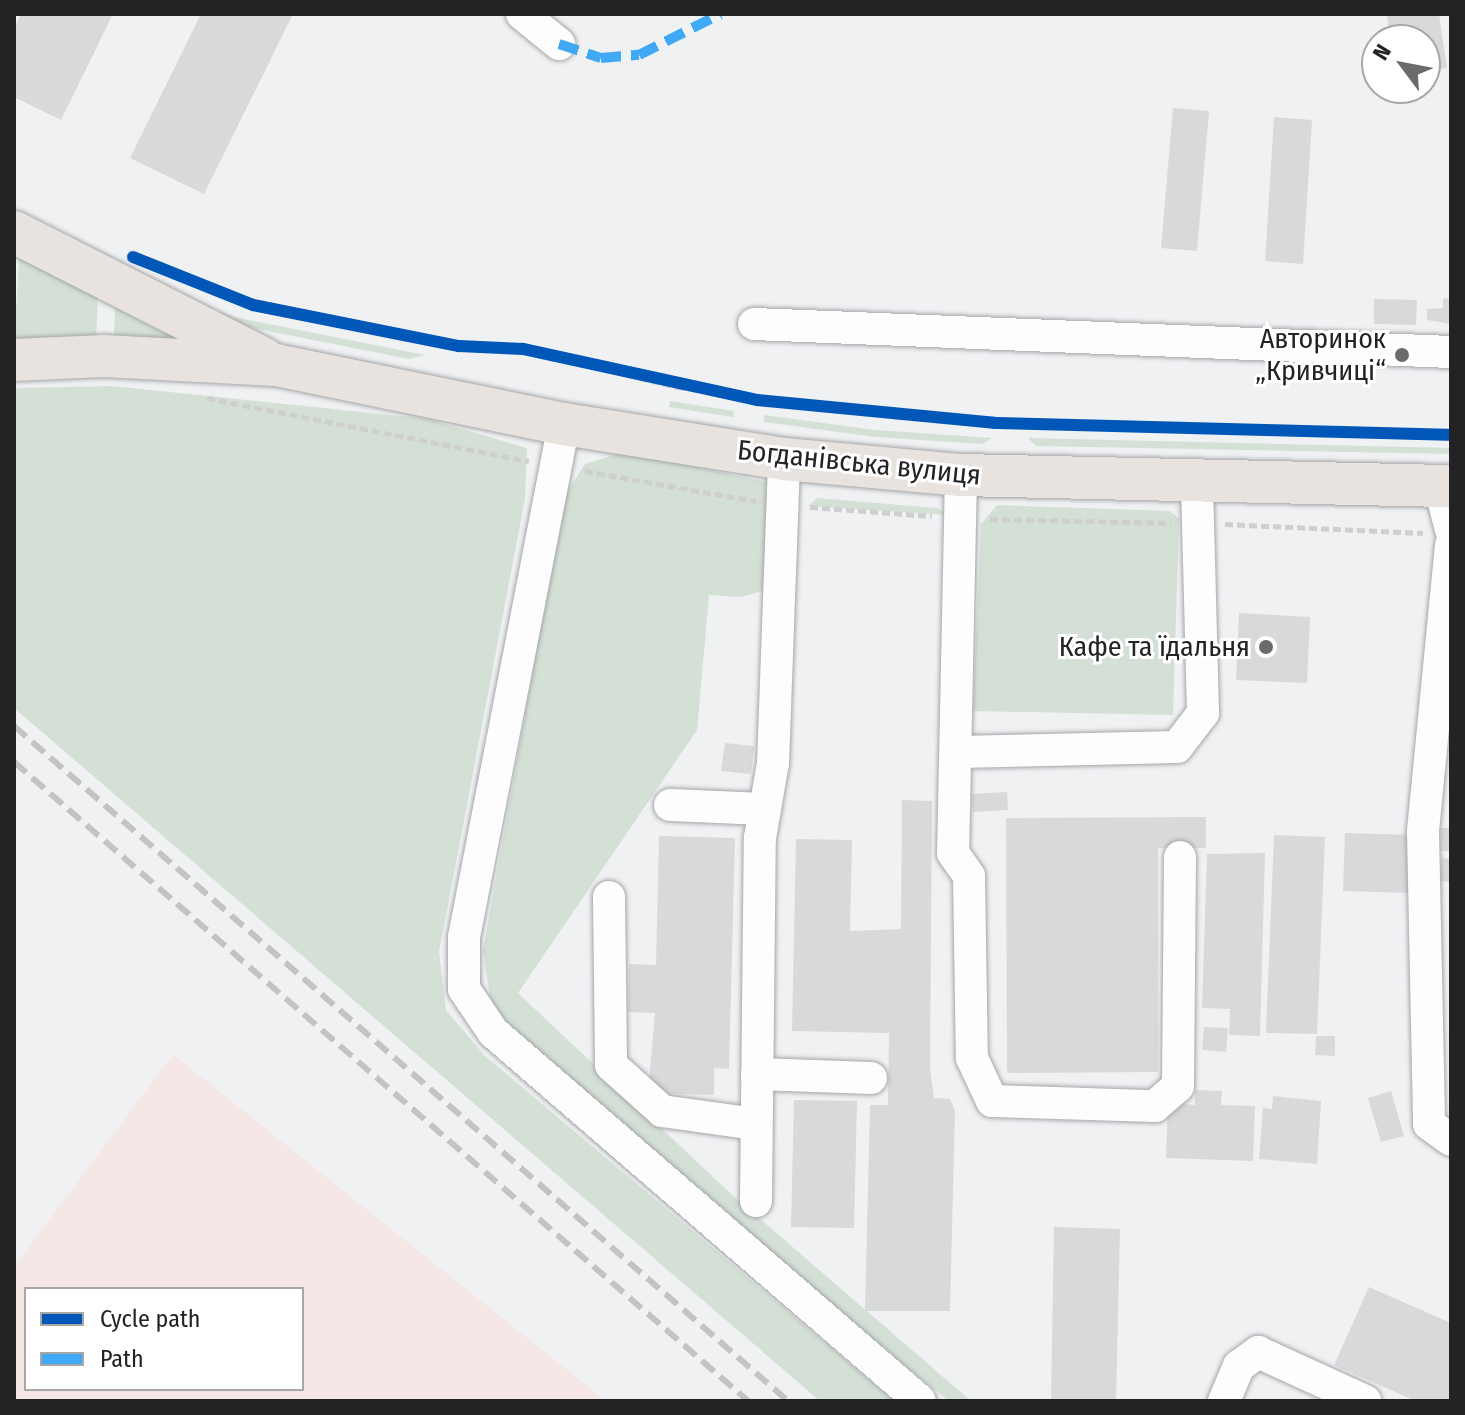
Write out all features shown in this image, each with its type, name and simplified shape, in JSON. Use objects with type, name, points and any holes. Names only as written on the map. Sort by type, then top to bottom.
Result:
[{"type":"main road","name":"Богданівська вулиця","points":[[14,232],[276,365]]},
{"type":"main road","name":"Богданівська вулиця","points":[[14,360],[104,356],[276,365],[564,424],[766,456],[961,475],[1445,487]]},
{"type":"lane","points":[[522,14],[559,44]]},
{"type":"lane","points":[[754,324],[1451,352]]},
{"type":"lane","points":[[564,424],[464,937],[464,989],[493,1032],[920,1401]]},
{"type":"lane","points":[[756,1201],[765,809],[773,763],[766,456]]},
{"type":"lane","points":[[961,475],[959,752],[953,853],[969,876],[972,1058],[992,1101],[1155,1106],[1178,1086],[1180,857]]},
{"type":"lane","points":[[959,752],[1177,747],[1203,713],[1197,483]]},
{"type":"lane","points":[[1445,487],[1451,530]]},
{"type":"lane","points":[[1451,545],[1441,744],[1423,832],[1424,1032],[1429,1124],[1451,1140]]},
{"type":"lane","points":[[670,805],[765,809]]},
{"type":"lane","points":[[609,897],[611,1065],[662,1111],[756,1124]]},
{"type":"lane","points":[[757,1074],[871,1078]]},
{"type":"lane","points":[[1224,1401],[1239,1366],[1258,1352],[1365,1401]]},
{"type":"path","points":[[200,287],[366,328],[459,346],[523,349],[757,400],[994,423],[1451,435]]},
{"type":"path","points":[[200,396],[529,460],[529,480]]},
{"type":"path","points":[[742,498],[766,456],[757,400]]},
{"type":"shaded area","points":[[19,258],[98,296],[96,338],[14,345]]},
{"type":"shaded area","points":[[115,307],[154,328],[193,344],[114,338]]},
{"type":"shaded area","points":[[216,311],[425,355],[409,359],[230,323]]},
{"type":"shaded area","points":[[112,386],[428,419],[527,448],[525,499],[439,952],[446,1010],[484,1055],[894,1401],[820,1401],[14,708],[14,388]]},
{"type":"shaded area","points":[[670,401],[734,411],[733,417],[669,407]]},
{"type":"shaded area","points":[[764,415],[875,430],[992,438],[982,444],[876,437],[764,422]]},
{"type":"shaded area","points":[[1028,438],[1451,448],[1451,454],[1036,446]]},
{"type":"shaded area","points":[[623,452],[767,482],[773,588],[741,597],[709,595],[697,730],[518,993],[730,1193],[971,1401],[949,1401],[888,1352],[505,1025],[491,1004],[483,951],[564,497],[585,464]]},
{"type":"shaded area","points":[[817,498],[936,508],[949,515],[808,506]]},
{"type":"shaded area","points":[[997,505],[1169,511],[1179,518],[1173,715],[973,711],[981,524]]},
{"type":"shaded area","points":[[173,1054],[606,1401],[14,1401],[14,1267]]},
{"type":"building","points":[[21,14],[113,14],[61,120],[14,97],[14,28]]},
{"type":"building","points":[[201,14],[293,14],[204,194],[130,158]]},
{"type":"building","points":[[1387,14],[1439,14],[1440,24],[1388,24]]},
{"type":"building","points":[[1441,28],[1447,68],[1441,69]]},
{"type":"building","points":[[1173,108],[1209,111],[1197,251],[1161,248]]},
{"type":"building","points":[[1274,117],[1312,120],[1303,264],[1265,261]]},
{"type":"building","points":[[1443,298],[1451,299],[1451,324],[1427,320],[1427,309],[1443,308]]},
{"type":"building","points":[[1374,299],[1417,300],[1416,325],[1374,324]]},
{"type":"building","points":[[1239,613],[1310,617],[1307,683],[1236,680]]},
{"type":"building","points":[[725,743],[754,746],[751,774],[721,771]]},
{"type":"building","points":[[1007,792],[1008,810],[973,812],[972,794]]},
{"type":"building","points":[[902,800],[932,801],[930,1069],[934,1098],[950,1099],[955,1111],[950,1311],[865,1311],[870,1105],[888,1105],[889,1033],[792,1031],[796,839],[852,840],[850,931],[901,929]]},
{"type":"building","points":[[1206,817],[1206,848],[1158,848],[1158,1072],[1007,1073],[1006,818]]},
{"type":"building","points":[[1441,828],[1451,828],[1451,851],[1440,851]]},
{"type":"building","points":[[1345,833],[1415,835],[1413,893],[1343,891]]},
{"type":"building","points":[[1274,835],[1325,837],[1317,1034],[1266,1033]]},
{"type":"building","points":[[659,836],[735,838],[729,1069],[714,1068],[714,1095],[648,1093],[655,1013],[628,1012],[629,964],[656,965]]},
{"type":"building","points":[[1265,853],[1260,1036],[1229,1035],[1230,1009],[1202,1008],[1207,854]]},
{"type":"building","points":[[1441,858],[1451,859],[1451,882],[1440,881]]},
{"type":"building","points":[[1204,1027],[1228,1028],[1226,1052],[1202,1050]]},
{"type":"building","points":[[1316,1036],[1335,1036],[1335,1056],[1315,1055]]},
{"type":"building","points":[[1195,1090],[1222,1091],[1221,1105],[1255,1106],[1253,1161],[1166,1158],[1168,1103],[1195,1105]]},
{"type":"building","points":[[1391,1091],[1404,1136],[1381,1142],[1368,1098]]},
{"type":"building","points":[[1273,1096],[1321,1101],[1317,1164],[1259,1159],[1263,1108],[1272,1109]]},
{"type":"building","points":[[794,1100],[857,1101],[854,1228],[791,1227]]},
{"type":"building","points":[[1054,1227],[1120,1229],[1116,1401],[1051,1401]]},
{"type":"building","points":[[1369,1287],[1451,1323],[1451,1401],[1416,1401],[1334,1365]]},
{"type":"railway","points":[[14,726],[788,1401]]},
{"type":"railway","points":[[14,762],[748,1401]]},
{"type":"marked path","points":[[559,44],[601,58],[639,55],[720,14]]},
{"type":"cycle path","points":[[133,257],[253,305],[459,346],[523,349],[757,400],[994,423],[1451,435]]},
{"type":"place","name":"Авторинок „Кривчиці“","points":[[1402,355]]},
{"type":"place","name":"Кафе та їдальня","points":[[1266,647]]}]
